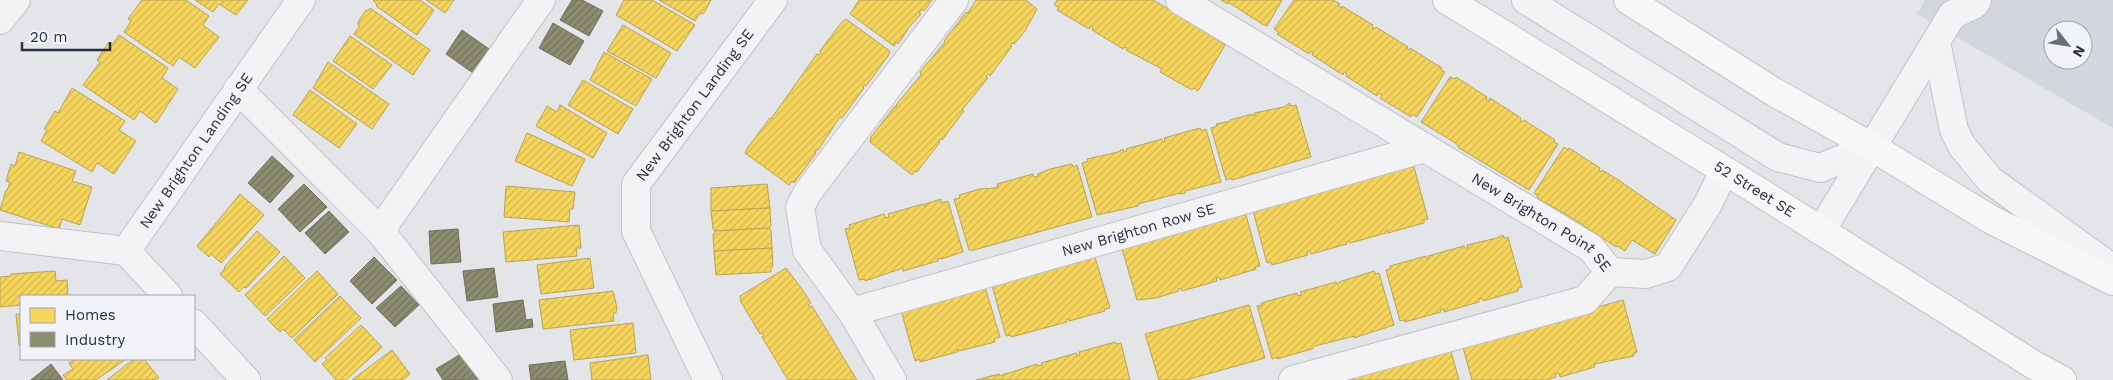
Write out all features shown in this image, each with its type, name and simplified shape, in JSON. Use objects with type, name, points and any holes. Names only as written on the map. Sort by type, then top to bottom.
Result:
[{"type":"main road","name":"52 Street SE","points":[[1447,0],[2034,365],[2062,380]]},
{"type":"main road","points":[[1628,0],[1774,92],[1990,219],[2113,281]]},
{"type":"street","points":[[0,20],[16,0]]},
{"type":"street","name":"New Brighton Landing SE","points":[[126,251],[301,0]]},
{"type":"street","points":[[380,231],[541,0]]},
{"type":"street","name":"New Brighton Landing SE","points":[[708,380],[636,231],[636,184],[773,0]]},
{"type":"street","points":[[892,380],[852,312],[807,250],[800,207],[808,192],[954,0]]},
{"type":"street","name":"New Brighton Point SE","points":[[1180,0],[1592,248],[1610,272],[1585,300],[1293,380]]},
{"type":"street","points":[[1526,0],[1778,157],[1820,168],[1872,148]]},
{"type":"street","points":[[1821,231],[1894,108],[1936,42],[1950,8],[1975,4],[1977,0]]},
{"type":"street","points":[[1936,42],[1954,130],[1962,146],[1990,180],[2113,270]]},
{"type":"street","points":[[238,89],[380,231],[498,380]]},
{"type":"street","name":"New Brighton Row SE","points":[[852,312],[1425,148]]},
{"type":"street","points":[[1610,272],[1646,274],[1668,266],[1708,204],[1724,171]]},
{"type":"street","points":[[0,236],[126,251],[167,295]]},
{"type":"street","points":[[195,325],[246,380]]},
{"type":"shaded area","points":[[1925,0],[2113,0],[2113,128],[1917,14]]},
{"type":"building: Homes","points":[[142,0],[186,0],[209,16],[203,25],[219,37],[195,68],[179,57],[173,66],[124,32],[131,21],[128,19]]},
{"type":"building: Homes","points":[[195,0],[248,0],[236,15],[219,4],[213,12]]},
{"type":"building: Homes","points":[[373,0],[420,0],[434,10],[417,35],[376,6]]},
{"type":"building: Homes","points":[[426,0],[454,0],[445,13]]},
{"type":"building: Homes","points":[[624,0],[652,0],[695,25],[677,51],[616,15]]},
{"type":"building: Homes","points":[[659,0],[711,0],[704,13],[699,14],[695,21]]},
{"type":"building: Homes","points":[[859,0],[932,0],[924,11],[922,9],[919,13],[921,14],[898,44],[896,42],[894,46],[850,14]]},
{"type":"building: Homes","points":[[976,0],[1026,0],[1037,9],[1025,31],[1014,44],[1010,45],[1012,46],[990,76],[988,74],[986,77],[988,78],[962,110],[964,111],[942,140],[938,141],[940,142],[917,172],[915,171],[912,175],[870,142],[871,137],[920,76],[920,72],[945,42],[966,12],[968,13]]},
{"type":"building: Homes","points":[[1057,0],[1153,0],[1186,21],[1205,30],[1225,45],[1198,91],[1194,88],[1192,90],[1160,72],[1162,69],[1126,50],[1127,48],[1123,49],[1092,30],[1091,26],[1089,29],[1057,10],[1059,7],[1054,5]]},
{"type":"building: Homes","points":[[1221,0],[1282,0],[1267,26],[1228,2],[1227,4]]},
{"type":"building: Homes","points":[[1294,0],[1333,0],[1340,4],[1338,6],[1341,8],[1342,6],[1373,25],[1372,28],[1376,27],[1408,47],[1406,48],[1409,50],[1410,48],[1442,68],[1441,70],[1445,72],[1417,117],[1412,114],[1411,117],[1380,98],[1382,95],[1379,93],[1377,96],[1346,76],[1347,74],[1344,72],[1343,75],[1312,55],[1313,53],[1310,51],[1309,54],[1277,34],[1279,32],[1274,29]]},
{"type":"building: Homes","points":[[370,8],[430,50],[413,75],[354,34],[359,27],[358,22],[366,10],[368,11]]},
{"type":"building: Homes","points":[[846,19],[890,51],[842,118],[840,117],[818,150],[814,151],[816,153],[794,183],[792,181],[789,185],[745,153],[817,54],[821,53],[820,51]]},
{"type":"building: Homes","points":[[623,25],[671,53],[656,78],[607,51]]},
{"type":"building: Homes","points":[[119,35],[168,68],[162,78],[178,89],[156,123],[140,111],[134,120],[83,85],[100,62],[97,60],[108,43],[112,45]]},
{"type":"building: Homes","points":[[350,36],[392,65],[373,89],[333,61]]},
{"type":"building: Homes","points":[[604,52],[652,79],[636,106],[590,80]]},
{"type":"building: Homes","points":[[328,62],[389,104],[372,129],[313,88]]},
{"type":"building: Homes","points":[[1450,77],[1455,79],[1456,77],[1487,97],[1486,99],[1489,101],[1490,98],[1521,118],[1522,122],[1524,120],[1555,140],[1554,142],[1558,144],[1529,190],[1459,148],[1457,144],[1421,122]]},
{"type":"building: Homes","points":[[583,80],[633,109],[618,134],[568,105]]},
{"type":"building: Homes","points":[[72,88],[125,121],[119,130],[136,141],[114,174],[97,163],[92,172],[41,141],[47,130],[44,129],[55,111],[58,113]]},
{"type":"building: Homes","points":[[310,90],[357,124],[339,148],[293,115]]},
{"type":"building: Homes","points":[[1290,103],[1291,106],[1296,105],[1311,157],[1232,180],[1231,178],[1226,180],[1211,128],[1217,126],[1216,124],[1252,114],[1255,116],[1254,113],[1284,107]]},
{"type":"building: Homes","points":[[560,105],[607,133],[593,158],[536,126],[547,106],[557,112]]},
{"type":"building: Homes","points":[[1200,128],[1201,131],[1206,129],[1221,182],[1138,204],[1138,206],[1097,215],[1082,163],[1088,161],[1087,159],[1118,152],[1123,149],[1124,152],[1127,151],[1126,149],[1162,139],[1163,142],[1165,141],[1164,138]]},
{"type":"building: Homes","points":[[527,133],[585,159],[572,186],[515,161]]},
{"type":"building: Homes","points":[[1564,147],[1568,150],[1569,148],[1600,168],[1601,172],[1602,170],[1617,179],[1676,220],[1655,254],[1632,240],[1625,251],[1616,247],[1537,198],[1538,196],[1534,193]]},
{"type":"building: Homes","points":[[19,152],[76,171],[72,181],[92,187],[80,225],[62,219],[59,229],[0,210],[10,182],[6,181],[11,164],[15,166]]},
{"type":"building: Homes","points":[[1072,164],[1073,167],[1077,165],[1092,217],[969,250],[954,199],[960,198],[959,195],[980,189],[998,187],[997,184],[1033,174],[1034,177],[1038,176],[1038,174],[1050,169]]},
{"type":"building: Homes","points":[[1414,167],[1428,219],[1424,220],[1424,223],[1388,233],[1387,230],[1385,231],[1386,233],[1350,243],[1349,241],[1346,242],[1347,244],[1311,254],[1310,251],[1307,252],[1308,255],[1272,265],[1271,262],[1267,263],[1253,211]]},
{"type":"building: Homes","points":[[767,184],[770,208],[711,211],[711,188]]},
{"type":"building: Homes","points":[[506,186],[575,192],[573,209],[570,209],[569,222],[504,217]]},
{"type":"building: Homes","points":[[240,194],[264,215],[221,263],[211,254],[209,257],[197,246]]},
{"type":"building: Homes","points":[[941,199],[941,203],[948,201],[963,252],[941,259],[938,258],[938,261],[903,271],[903,268],[865,281],[865,279],[859,280],[845,229],[850,228],[849,225],[884,214],[886,218],[889,217],[888,214],[923,204],[925,207],[925,204]]},
{"type":"building: Homes","points":[[770,208],[771,226],[769,228],[715,231],[713,229],[711,211]]},
{"type":"building: Homes","points":[[1240,213],[1241,216],[1246,215],[1260,266],[1255,267],[1256,269],[1220,280],[1219,277],[1216,278],[1217,281],[1182,291],[1181,288],[1178,289],[1179,291],[1156,298],[1137,300],[1122,249],[1128,248],[1127,245],[1163,235],[1164,238],[1167,237],[1167,234],[1201,224],[1202,227],[1206,226],[1205,224]]},
{"type":"building: Homes","points":[[579,225],[581,248],[576,248],[577,256],[506,262],[503,232]]},
{"type":"building: Homes","points":[[769,228],[771,230],[772,248],[714,251],[713,234],[715,234],[715,231]]},
{"type":"building: Homes","points":[[257,231],[280,252],[246,288],[244,287],[239,292],[220,274],[224,267]]},
{"type":"building: Homes","points":[[1503,235],[1504,238],[1508,237],[1522,287],[1518,288],[1518,291],[1483,301],[1482,298],[1479,299],[1479,302],[1444,312],[1444,309],[1440,310],[1441,312],[1405,322],[1405,320],[1400,321],[1386,270],[1390,269],[1390,266],[1426,256],[1426,259],[1429,258],[1428,256],[1464,246],[1468,248],[1467,245]]},
{"type":"building: Homes","points":[[772,248],[773,267],[771,267],[771,272],[716,275],[714,251]]},
{"type":"building: Homes","points":[[284,256],[305,278],[265,316],[245,295]]},
{"type":"building: Homes","points":[[1095,257],[1110,308],[1069,321],[1068,319],[1066,320],[1067,322],[1011,337],[1011,335],[1006,336],[992,285]]},
{"type":"building: Homes","points":[[590,258],[594,288],[541,294],[537,265]]},
{"type":"building: Homes","points":[[786,268],[811,303],[808,305],[812,306],[857,380],[788,380],[762,337],[764,336],[762,333],[760,334],[741,302],[740,296]]},
{"type":"building: Homes","points":[[55,271],[56,281],[67,280],[68,295],[20,295],[20,305],[0,307],[0,277],[11,276],[11,274]]},
{"type":"building: Homes","points":[[317,271],[338,294],[292,338],[283,329],[280,332],[267,319]]},
{"type":"building: Homes","points":[[1374,271],[1375,274],[1379,273],[1394,325],[1354,338],[1354,336],[1272,359],[1257,306],[1262,305],[1261,303],[1297,293],[1298,296],[1301,295],[1300,292],[1336,282],[1339,284],[1339,282]]},
{"type":"building: Homes","points":[[985,287],[1000,337],[994,339],[995,342],[959,351],[958,349],[957,352],[920,362],[920,359],[915,361],[901,310]]},
{"type":"building: Homes","points":[[613,291],[617,308],[616,313],[613,313],[614,321],[543,329],[539,300]]},
{"type":"building: Homes","points":[[340,296],[361,318],[315,362],[294,340]]},
{"type":"building: Homes","points":[[1623,300],[1637,352],[1633,354],[1634,356],[1594,364],[1595,367],[1560,377],[1559,373],[1555,374],[1556,377],[1547,380],[1472,380],[1462,344]]},
{"type":"building: Homes","points":[[1249,305],[1265,358],[1186,380],[1159,380],[1145,334]]},
{"type":"building: Homes","points":[[16,314],[20,314],[19,345]]},
{"type":"building: Homes","points":[[633,323],[636,353],[574,360],[570,330]]},
{"type":"building: Homes","points":[[361,325],[382,347],[346,380],[336,380],[322,364],[327,360],[325,358]]},
{"type":"building: Homes","points":[[1115,342],[1116,344],[1121,343],[1130,380],[976,380],[999,374],[999,376],[1037,364],[1038,366],[1042,365],[1041,363],[1077,353],[1077,356],[1080,355],[1079,352]]},
{"type":"building: Homes","points":[[1450,348],[1459,380],[1334,380]]},
{"type":"building: Homes","points":[[392,350],[410,374],[402,380],[352,380]]},
{"type":"building: Homes","points":[[648,355],[651,380],[592,380],[590,363]]},
{"type":"building: Homes","points":[[74,360],[125,360],[96,380],[67,380],[63,375],[73,369],[69,363]]},
{"type":"building: Homes","points":[[133,360],[145,360],[159,378],[156,380],[107,380]]},
{"type":"building: Industry","points":[[572,0],[582,0],[603,11],[589,36],[560,20]]},
{"type":"building: Industry","points":[[553,23],[584,41],[570,65],[539,48]]},
{"type":"building: Industry","points":[[462,30],[489,49],[473,73],[446,54]]},
{"type":"building: Industry","points":[[272,156],[294,176],[270,203],[248,183]]},
{"type":"building: Industry","points":[[304,184],[327,207],[300,232],[278,209]]},
{"type":"building: Industry","points":[[329,211],[349,232],[325,254],[305,233]]},
{"type":"building: Industry","points":[[458,229],[461,262],[431,264],[429,231]]},
{"type":"building: Industry","points":[[374,257],[397,280],[372,304],[350,281]]},
{"type":"building: Industry","points":[[494,268],[498,297],[467,301],[463,271]]},
{"type":"building: Industry","points":[[401,286],[419,305],[395,327],[376,308]]},
{"type":"building: Industry","points":[[523,300],[526,320],[532,319],[533,327],[496,332],[493,304]]},
{"type":"building: Industry","points":[[464,352],[480,379],[443,380],[436,369]]},
{"type":"building: Industry","points":[[565,361],[568,380],[531,380],[529,365]]},
{"type":"building: Industry","points":[[51,364],[63,380],[31,380]]}]
